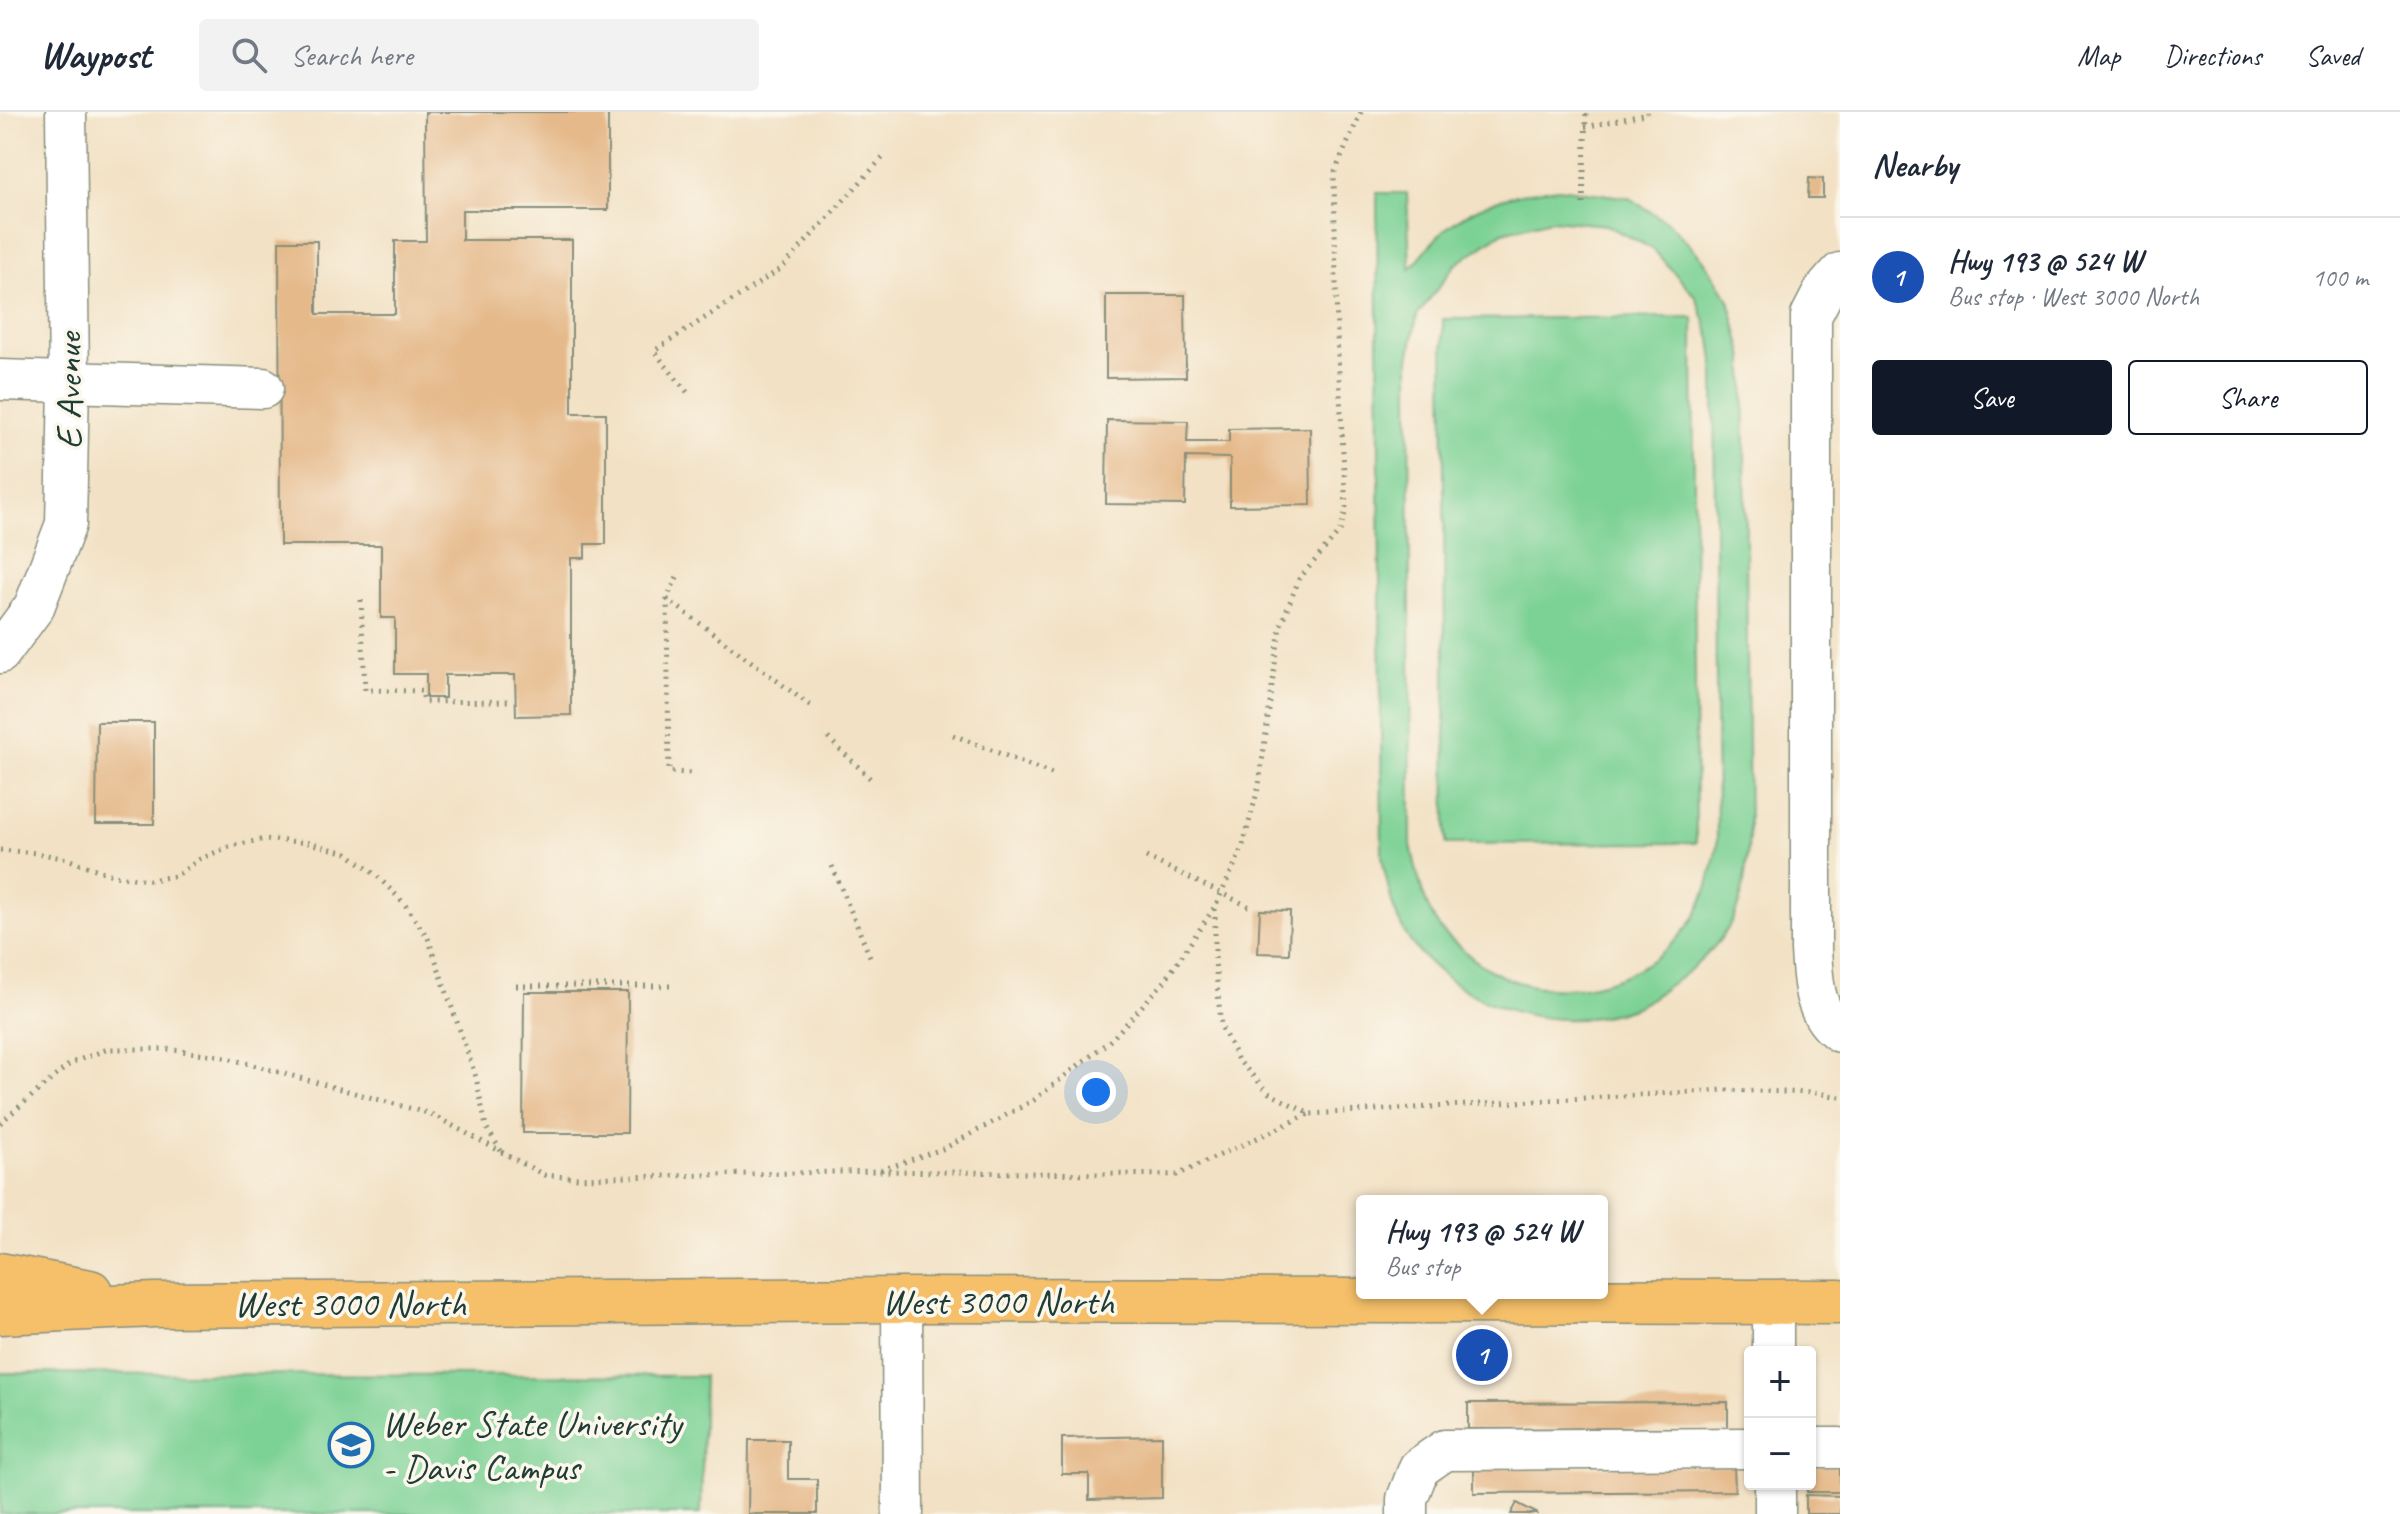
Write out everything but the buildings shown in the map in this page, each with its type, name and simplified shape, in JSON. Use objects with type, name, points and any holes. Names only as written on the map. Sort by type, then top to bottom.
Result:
[{"type":"main road","name":"West 3000 North","points":[[0,1275],[155,1305]]},
{"type":"main road","name":"West 3000 North","points":[[0,1312],[155,1305],[902,1300],[1840,1302]]},
{"type":"street","name":"E Avenue","points":[[0,653],[34,607],[66,524],[69,384],[66,112]]},
{"type":"street","points":[[1840,273],[1824,291],[1811,316],[1811,950],[1814,996],[1832,1027],[1840,1032]]},
{"type":"street","points":[[0,380],[263,388]]},
{"type":"street","points":[[902,1300],[903,1514]]},
{"type":"street","points":[[1773,1301],[1773,1346]]},
{"type":"street","points":[[1407,1514],[1407,1499],[1419,1468],[1445,1450],[1744,1448]]},
{"type":"street","points":[[1816,1448],[1840,1448]]},
{"type":"street","points":[[1775,1490],[1775,1514]]},
{"type":"path","points":[[878,1171],[945,1148],[1022,1107],[1112,1039],[1164,982],[1215,907],[1242,849],[1259,785],[1280,627],[1299,579],[1340,531],[1346,510],[1337,337],[1334,174],[1361,112]]},
{"type":"path","points":[[1583,204],[1586,112]]},
{"type":"path","points":[[1585,127],[1647,112]]},
{"type":"path","points":[[687,392],[654,351],[782,268],[885,155]]},
{"type":"path","points":[[677,577],[667,598],[669,772],[694,773]]},
{"type":"path","points":[[667,598],[811,706]]},
{"type":"path","points":[[361,600],[365,690],[422,691],[424,702],[512,701]]},
{"type":"path","points":[[953,735],[1057,776]]},
{"type":"path","points":[[828,738],[873,781]]},
{"type":"path","points":[[0,850],[67,859],[115,876],[149,880],[176,876],[200,859],[231,846],[265,839],[309,843],[347,853],[377,876],[404,903],[428,938],[476,1077],[486,1127],[503,1155]]},
{"type":"path","points":[[1146,857],[1252,908]]},
{"type":"path","points":[[832,866],[871,959]]},
{"type":"path","points":[[1215,907],[1215,961],[1221,1026],[1238,1060],[1269,1093],[1310,1114]]},
{"type":"path","points":[[516,986],[670,986]]},
{"type":"path","points":[[0,1123],[71,1063],[108,1049],[166,1049],[220,1056],[431,1114],[544,1175],[578,1178],[878,1171],[1177,1175],[1310,1114],[1725,1090],[1817,1093],[1840,1097]]},
{"type":"green space","points":[[1559,188],[1629,198],[1670,224],[1703,259],[1729,300],[1744,358],[1749,838],[1740,901],[1720,940],[1678,979],[1633,1008],[1604,1016],[1575,1019],[1546,1018],[1490,1003],[1440,972],[1418,951],[1403,930],[1390,894],[1382,856],[1377,193],[1407,193],[1410,269],[1438,236],[1474,210],[1515,195]],"holes":[[[1551,220],[1606,225],[1653,249],[1696,297],[1711,339],[1714,361],[1717,846],[1699,908],[1688,926],[1665,950],[1639,968],[1610,981],[1579,988],[1547,988],[1516,982],[1487,968],[1444,933],[1433,918],[1425,898],[1411,846],[1409,359],[1417,316],[1455,265],[1503,232]]]},
{"type":"green space","points":[[1693,317],[1696,843],[1446,844],[1443,319]]},
{"type":"green space","name":"Weber State University - Davis Campus","points":[[0,1373],[704,1376],[701,1514],[0,1514]]},
{"type":"place","name":"Hwy 193 @ 524 W","points":[[1482,1355]]},
{"type":"place","name":"Weber State University - Davis Campus","points":[[351,1445]]}]
